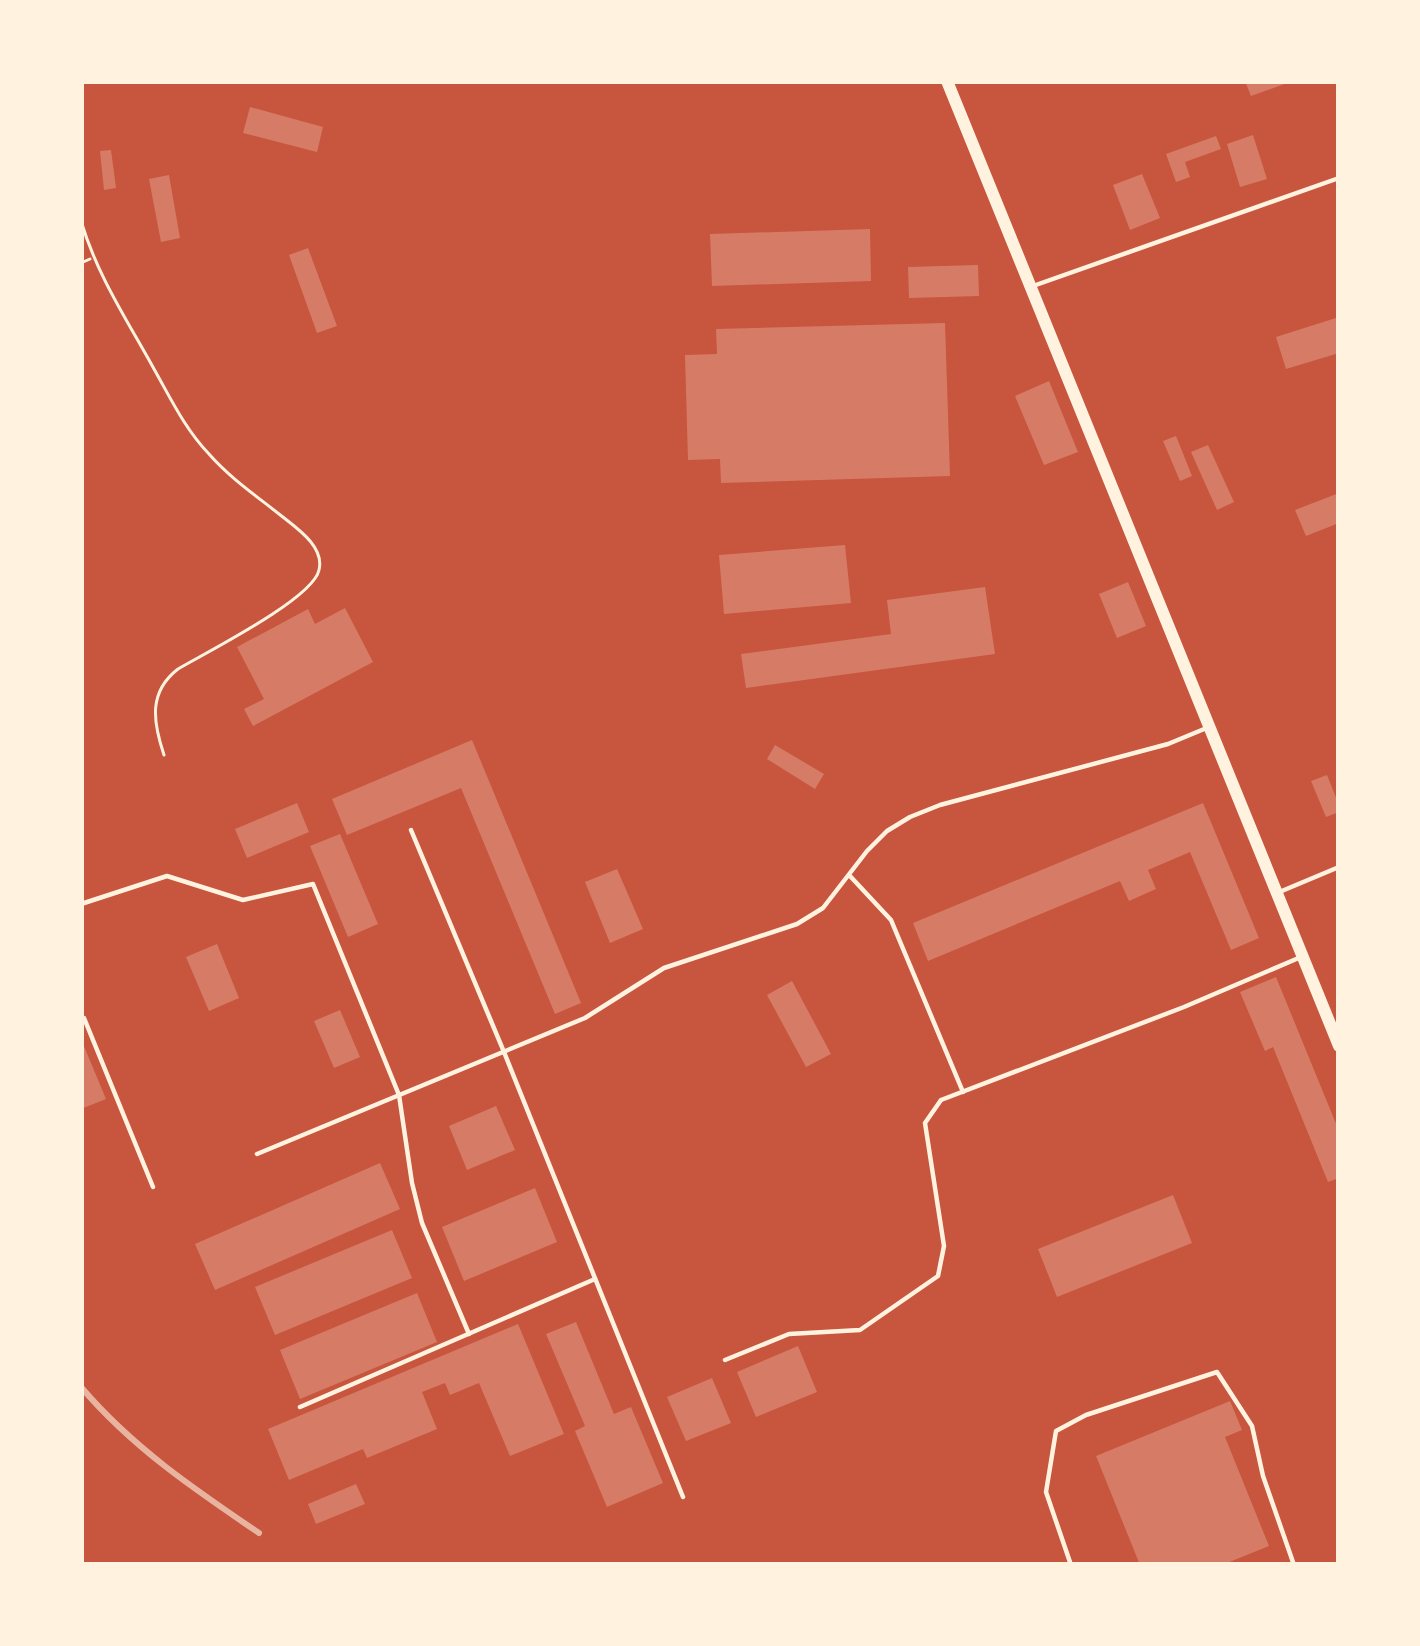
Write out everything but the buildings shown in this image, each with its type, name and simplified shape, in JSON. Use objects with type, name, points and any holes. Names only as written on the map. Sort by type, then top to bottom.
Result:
[{"type":"main road","points":[[946,81],[1339,1046]]},
{"type":"lane","points":[[1030,287],[1339,178]]},
{"type":"lane","points":[[257,1154],[584,1018],[664,968],[797,924],[824,908],[867,851],[910,817],[1168,744],[1209,727]]},
{"type":"lane","points":[[411,830],[683,1497]]},
{"type":"lane","points":[[1277,893],[1339,867]]},
{"type":"lane","points":[[81,904],[167,876],[243,900],[313,884],[399,1095],[422,1223],[470,1334]]},
{"type":"lane","points":[[850,876],[892,920],[963,1092]]},
{"type":"lane","points":[[725,1360],[789,1334],[860,1330],[938,1276],[944,1246],[925,1123],[940,1100],[1301,957]]},
{"type":"lane","points":[[81,1018],[153,1187]]},
{"type":"lane","points":[[300,1407],[596,1279]]},
{"type":"lane","points":[[1071,1565],[1046,1492],[1055,1431],[1086,1415],[1217,1372],[1252,1426],[1263,1476],[1294,1565]]},
{"type":"path","points":[[81,221],[92,258],[186,427],[237,481],[304,534],[321,566],[316,579],[283,607],[163,680],[156,719],[164,755]]},
{"type":"path","points":[[81,263],[92,258]]},
{"type":"railway","points":[[81,1387],[143,1448],[259,1533]]}]
